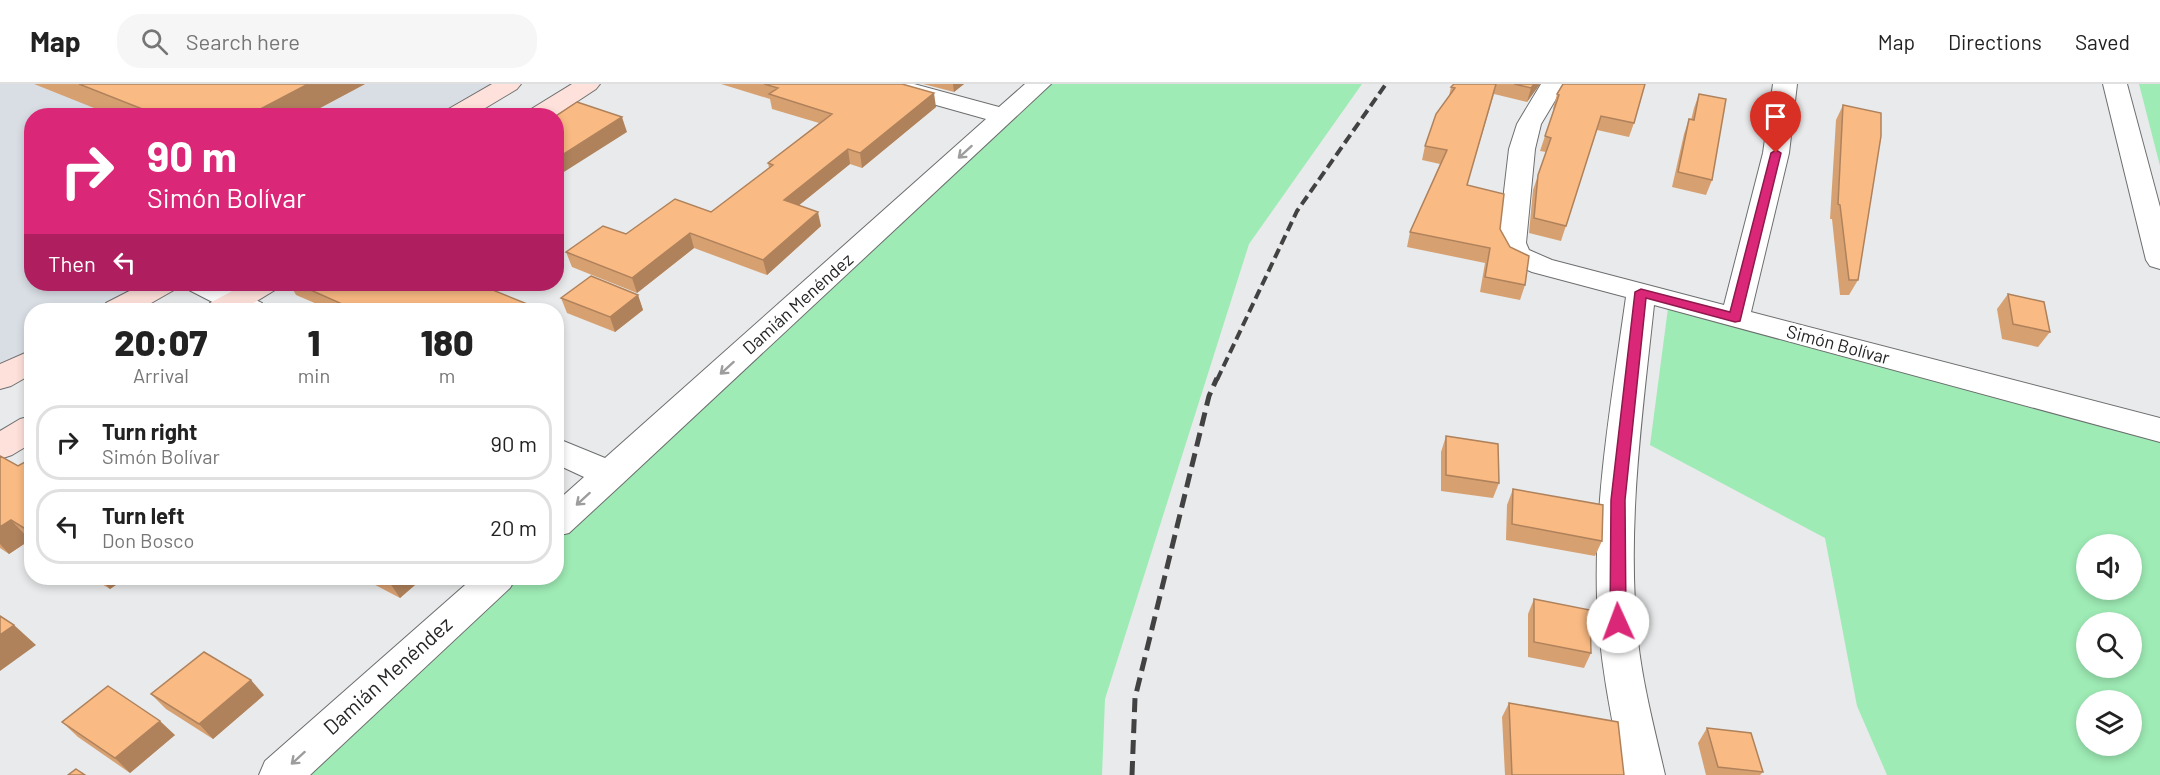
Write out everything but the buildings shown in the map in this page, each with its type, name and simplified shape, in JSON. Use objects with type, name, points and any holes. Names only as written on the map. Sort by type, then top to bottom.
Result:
[{"type":"main road","points":[[468,108],[509,84]]},
{"type":"main road","points":[[550,108],[588,84]]},
{"type":"main road","points":[[130,303],[151,291]]},
{"type":"main road","points":[[241,303],[256,291]]},
{"type":"main road","points":[[0,378],[24,364]]},
{"type":"main road","points":[[0,447],[24,432]]},
{"type":"street","points":[[888,84],[1004,116]]},
{"type":"street","name":"Damián Menéndez","points":[[564,516],[1039,84]]},
{"type":"street","name":"Simón Bolívar","points":[[1553,84],[1529,124],[1522,149],[1512,243],[1517,255],[1542,266],[2160,430]]},
{"type":"street","points":[[1735,318],[1776,153],[1785,84]]},
{"type":"street","points":[[2115,84],[2160,260]]},
{"type":"street","points":[[210,291],[228,303]]},
{"type":"street","points":[[1641,292],[1618,500],[1617,568],[1619,640],[1644,775]]},
{"type":"street","points":[[564,454],[610,475]]},
{"type":"street","name":"Damián Menéndez","points":[[280,775],[489,585]]},
{"type":"shaded area","points":[[0,84],[509,84],[466,108],[24,108],[24,291],[151,291],[130,303],[24,303],[24,364],[0,378]]},
{"type":"green space","points":[[1050,84],[1362,84],[1249,244],[1105,699],[1102,775],[302,775],[509,585],[564,585],[564,535]]},
{"type":"green space","points":[[2139,84],[2160,84],[2160,166]]},
{"type":"green space","points":[[1668,308],[2160,436],[2160,775],[1887,775],[1857,706],[1825,538],[1650,445]]},
{"type":"railway","points":[[1217,380],[1297,211],[1386,84]]},
{"type":"railway","points":[[1132,775],[1135,698],[1209,396],[1217,378]]},
{"type":"route","points":[[1618,622],[1618,500],[1641,292],[1735,318],[1776,153]]}]
